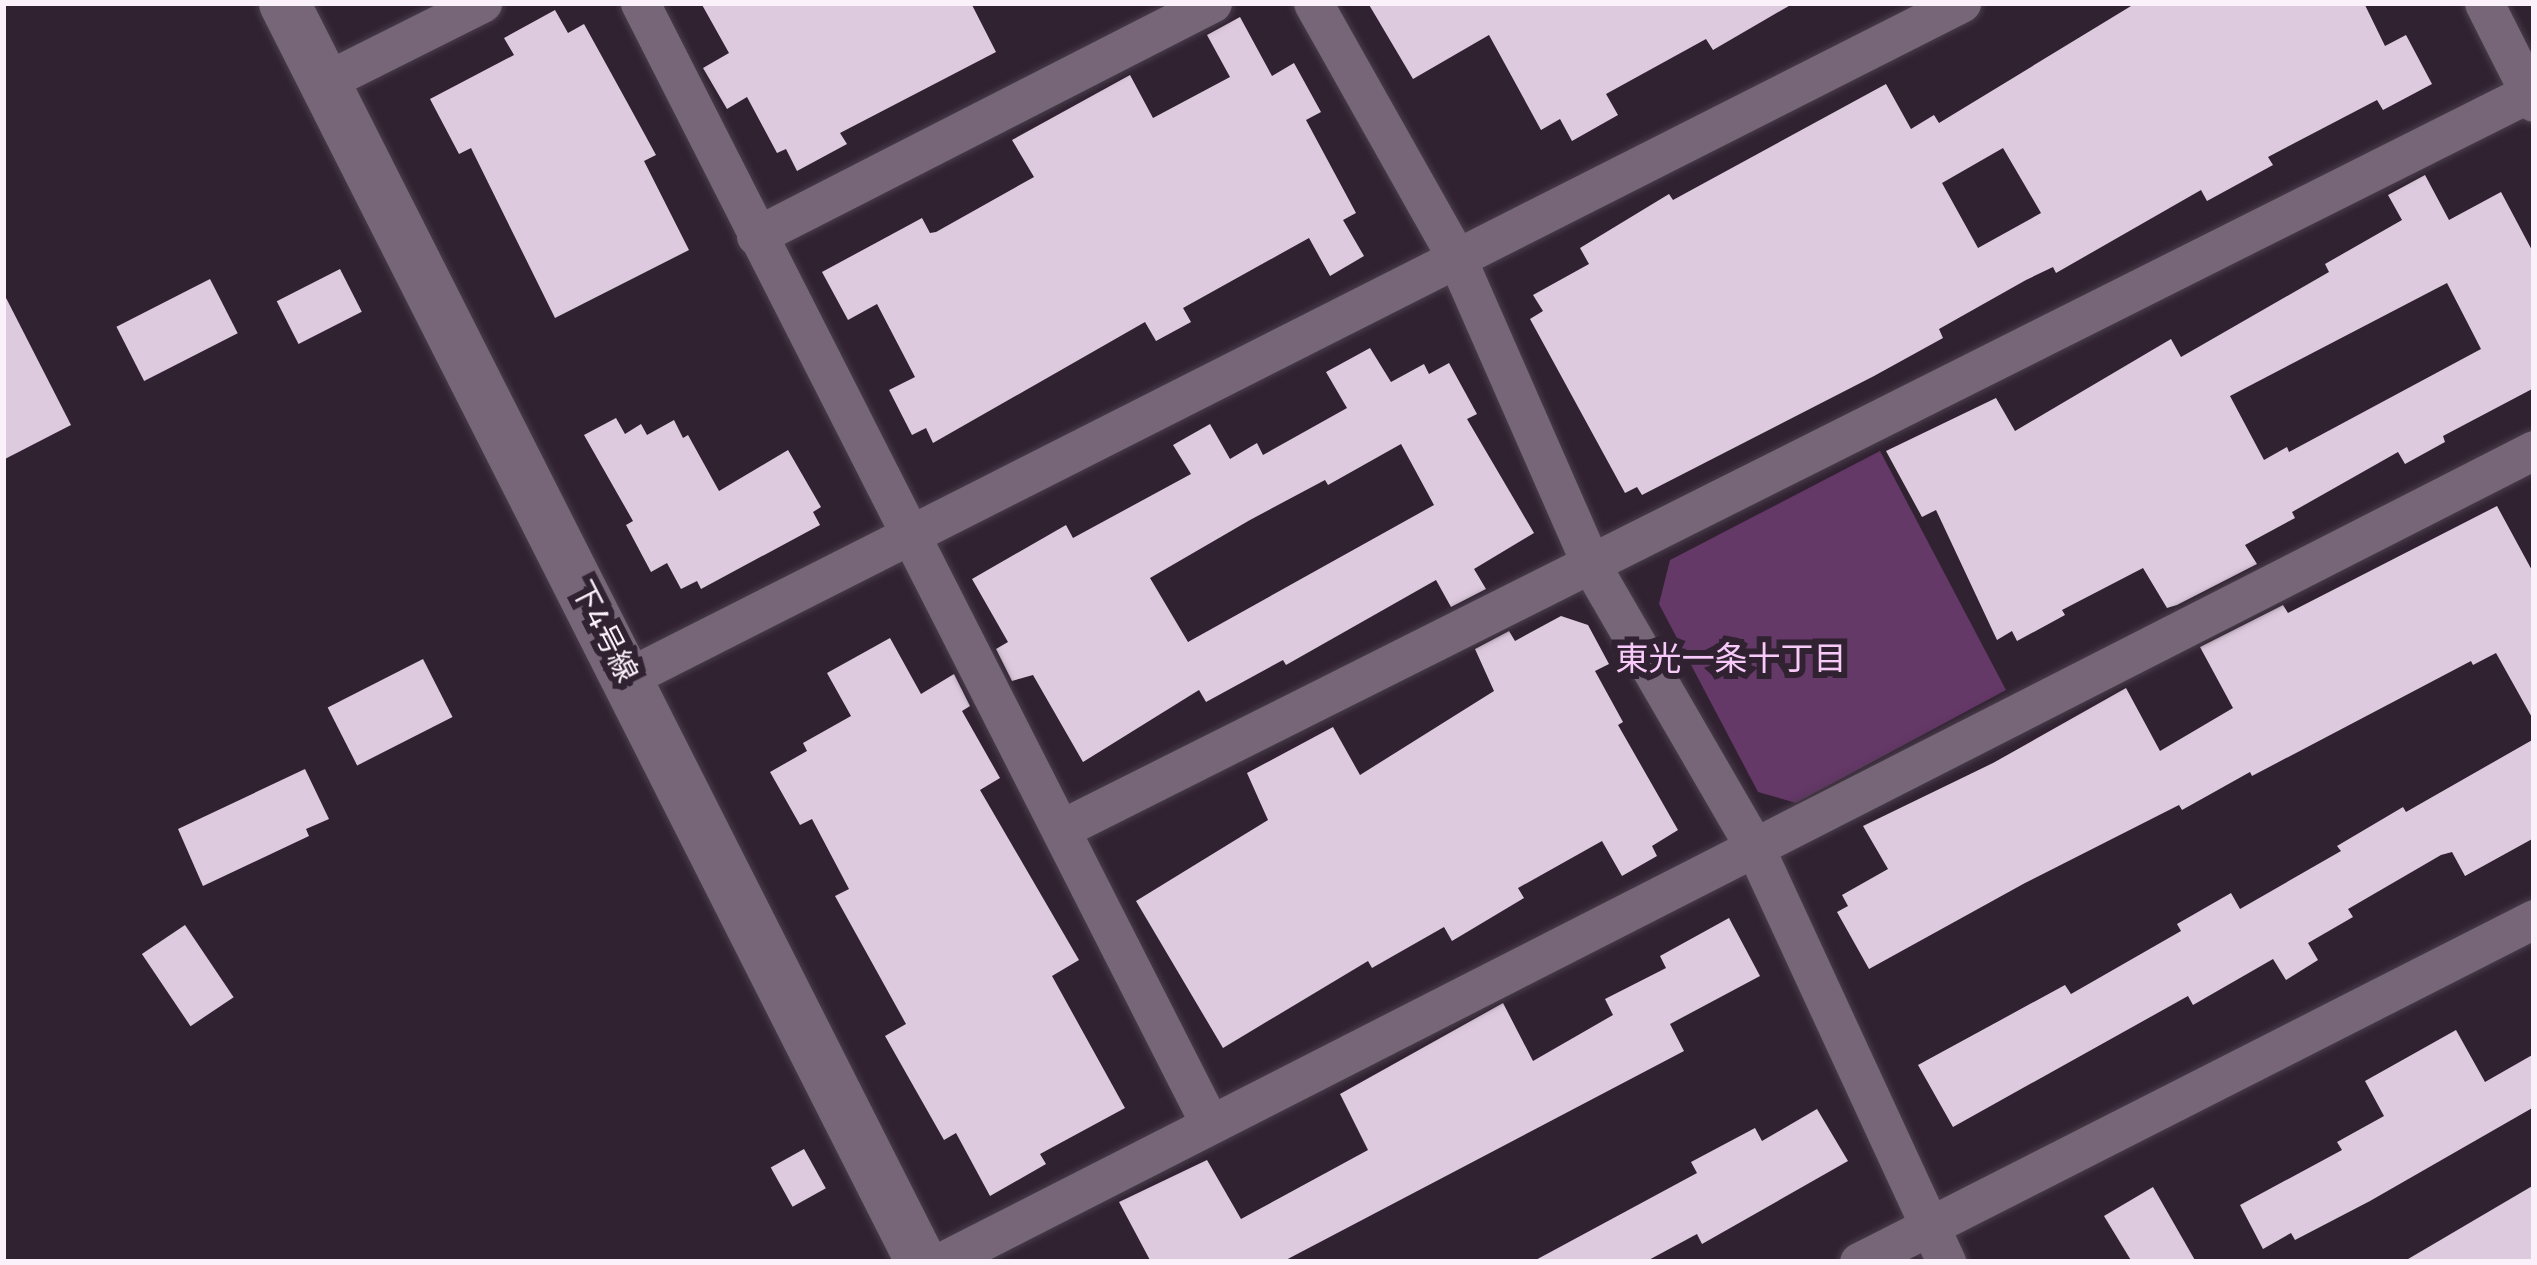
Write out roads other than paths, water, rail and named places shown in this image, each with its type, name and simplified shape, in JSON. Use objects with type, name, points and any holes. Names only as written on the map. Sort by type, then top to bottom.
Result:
[{"type":"street","name":"下4号線","points":[[284,3],[921,1262]]},
{"type":"street","points":[[324,82],[482,3]]},
{"type":"street","points":[[640,3],[1210,1124]]},
{"type":"street","points":[[756,236],[1212,3]]},
{"type":"street","points":[[1313,3],[1457,260],[1592,567],[1754,846],[1936,1245]]},
{"type":"street","points":[[629,677],[1961,3]]},
{"type":"street","points":[[1061,829],[1592,567],[2530,88],[2484,3]]},
{"type":"street","points":[[941,1262],[2534,450]]},
{"type":"street","points":[[1859,1262],[1936,1245],[2534,919]]},
{"type":"district","name":"東光一条十丁目","points":[[1731,659]]}]
